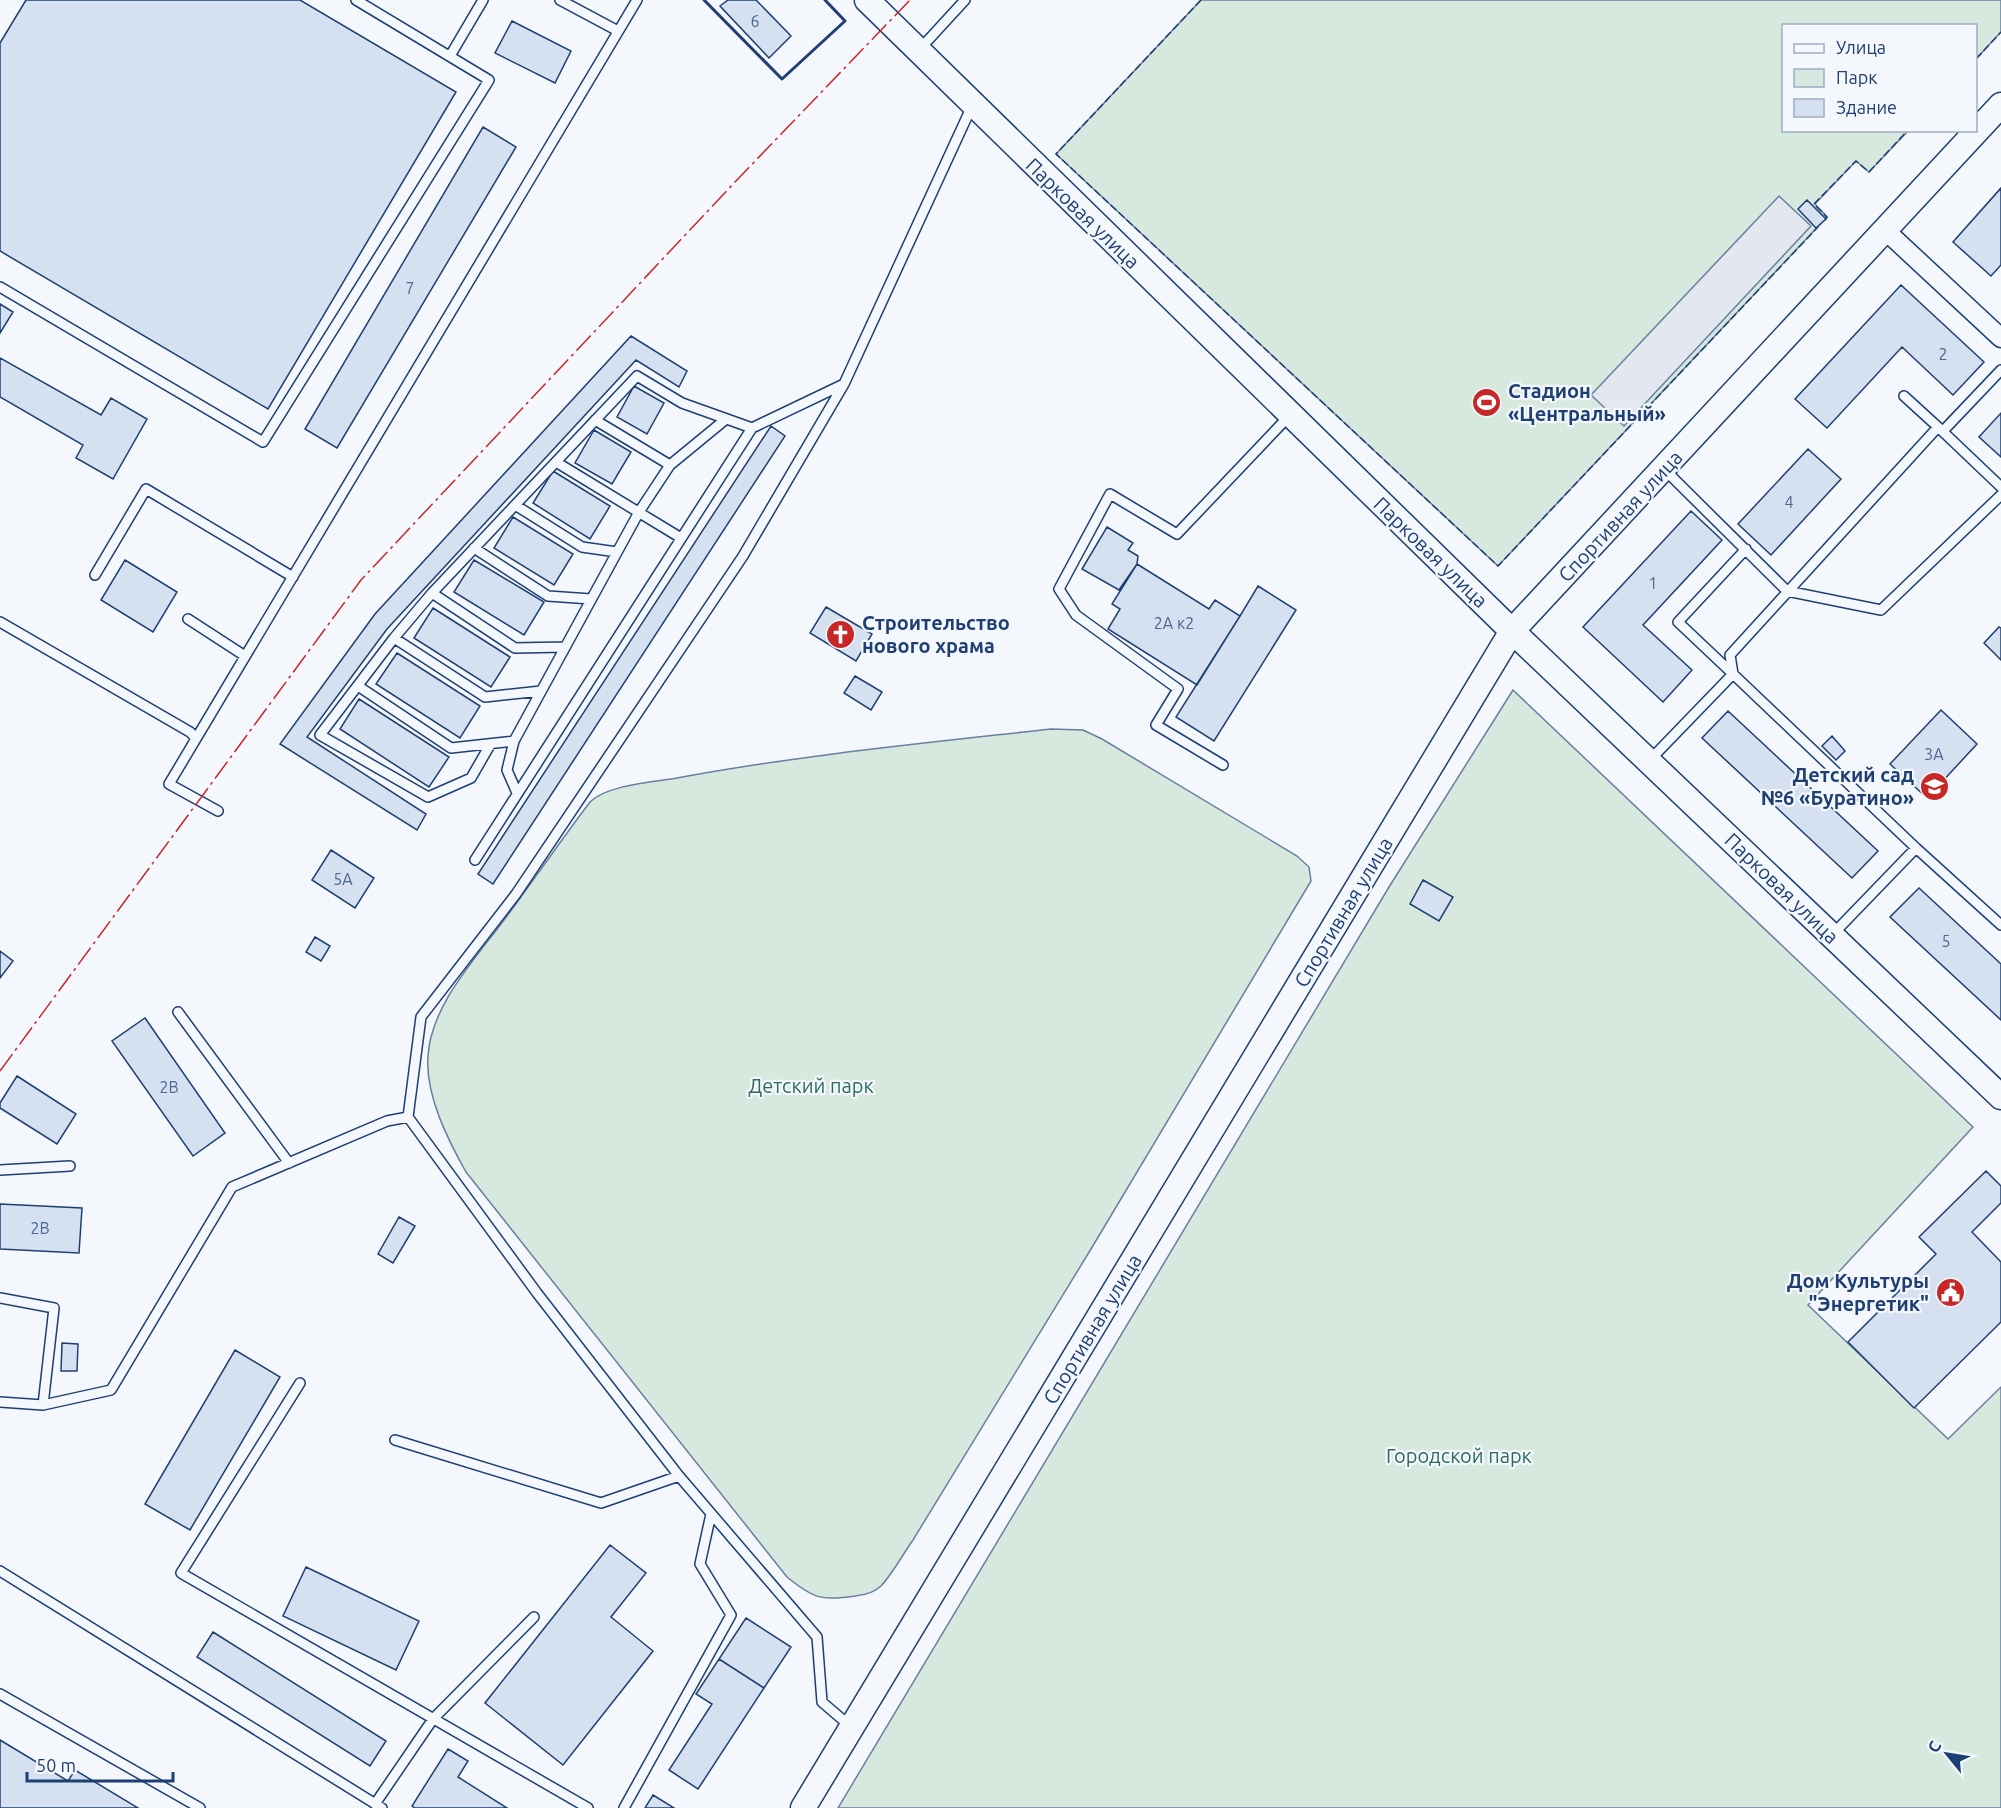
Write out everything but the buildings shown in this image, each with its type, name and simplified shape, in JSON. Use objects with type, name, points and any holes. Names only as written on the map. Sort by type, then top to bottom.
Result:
[{"type":"street","name":"Парковая улица","points":[[867,0],[1512,631],[2001,1097]]},
{"type":"street","name":"Спортивная улица","points":[[1977,131],[2001,105]]},
{"type":"street","name":"Спортивная улица","points":[[803,1808],[1512,631],[1976,132]]},
{"type":"street","points":[[1886,231],[2001,338]]},
{"type":"lane","points":[[0,287],[263,442],[489,80],[356,0]]},
{"type":"lane","points":[[450,56],[483,0]]},
{"type":"lane","points":[[560,0],[618,31]]},
{"type":"lane","points":[[218,811],[169,784],[637,0]]},
{"type":"lane","points":[[918,51],[965,0]]},
{"type":"lane","points":[[852,1728],[822,1702],[817,1637],[678,1476],[537,1293],[408,1117],[421,1017],[516,894],[743,556],[844,384],[973,103]]},
{"type":"lane","points":[[1733,674],[1730,655],[1787,591],[1940,429],[2001,370]]},
{"type":"lane","points":[[490,745],[471,778],[428,797],[320,735],[394,638],[432,593],[637,375],[682,403],[752,428]]},
{"type":"lane","points":[[475,860],[752,428],[844,384]]},
{"type":"lane","points":[[1904,396],[2001,487]]},
{"type":"lane","points":[[1223,765],[1156,725],[1178,689],[1076,615],[1059,589],[1110,494],[1177,534],[1291,414]]},
{"type":"lane","points":[[517,793],[507,771],[514,741],[639,512],[670,465],[726,419]]},
{"type":"lane","points":[[595,420],[670,465]]},
{"type":"lane","points":[[556,462],[681,538]]},
{"type":"lane","points":[[1664,469],[1787,591],[1881,610],[2001,495]]},
{"type":"lane","points":[[95,575],[146,489],[293,577]]},
{"type":"lane","points":[[515,505],[582,547],[617,552]]},
{"type":"lane","points":[[474,548],[548,596],[591,599]]},
{"type":"lane","points":[[1746,549],[1678,622],[1916,848],[2001,925]]},
{"type":"lane","points":[[432,593],[515,648],[565,647]]},
{"type":"lane","points":[[188,619],[245,656]]},
{"type":"lane","points":[[0,622],[190,732],[196,738]]},
{"type":"lane","points":[[394,638],[485,697],[541,691]]},
{"type":"lane","points":[[1649,761],[1733,674]]},
{"type":"lane","points":[[358,686],[451,748],[514,741]]},
{"type":"lane","points":[[1832,936],[1916,848]]},
{"type":"lane","points":[[178,1012],[289,1163]]},
{"type":"lane","points":[[0,1402],[43,1405],[111,1390],[231,1187],[387,1121],[408,1117]]},
{"type":"lane","points":[[0,1170],[70,1166]]},
{"type":"lane","points":[[0,1298],[54,1308],[43,1405]]},
{"type":"lane","points":[[300,1383],[181,1573],[588,1808]]},
{"type":"lane","points":[[395,1440],[601,1503],[678,1476]]},
{"type":"lane","points":[[624,1808],[731,1616],[700,1564],[711,1514]]},
{"type":"lane","points":[[0,1571],[378,1806],[433,1719],[534,1617]]},
{"type":"lane","points":[[0,1694],[200,1808]]},
{"type":"green space","name":"Стадион «Центральный»","points":[[1201,0],[2001,0],[2001,32],[1977,58],[1977,24],[1782,24],[1782,132],[1907,132],[1869,172],[1856,161],[1815,204],[1827,217],[1498,566],[1056,154]]},
{"type":"green space","name":"Городской парк","points":[[1513,690],[1973,1127],[1808,1305],[1948,1439],[2001,1387],[2001,1808],[838,1808],[1389,887]]},
{"type":"green space","name":"Детский парк","points":[[1051,729],[1083,730],[1102,739],[1297,856],[1309,867],[1311,881],[1091,1249],[894,1569],[881,1586],[869,1593],[834,1598],[819,1597],[804,1590],[787,1577],[466,1172],[445,1132],[430,1086],[428,1056],[431,1037],[447,999],[470,964],[590,802],[598,796],[631,785],[770,763]]},
{"type":"shaded area","points":[[1779,196],[1811,226],[1624,426],[1591,395]]},
{"type":"fence","points":[[1201,0],[1056,154],[1498,566],[1818,227]]},
{"type":"fence","points":[[1977,58],[2001,32]]},
{"type":"fence","points":[[1825,220],[1827,217],[1814,204],[1856,161],[1869,172],[1906,132]]},
{"type":"wall","points":[[704,0],[782,79],[845,21],[825,0]]},
{"type":"power","points":[[0,1071],[361,580],[735,182],[910,0]]},
{"type":"place","name":"Стадион «Центральный»","points":[[1487,402]]},
{"type":"place","name":"Строительство нового храма","points":[[841,634]]},
{"type":"place","name":"Детский сад №6 «Буратино»","points":[[1935,786]]},
{"type":"place","name":"Дом Культуры \"Энергетик\"","points":[[1950,1292]]}]
